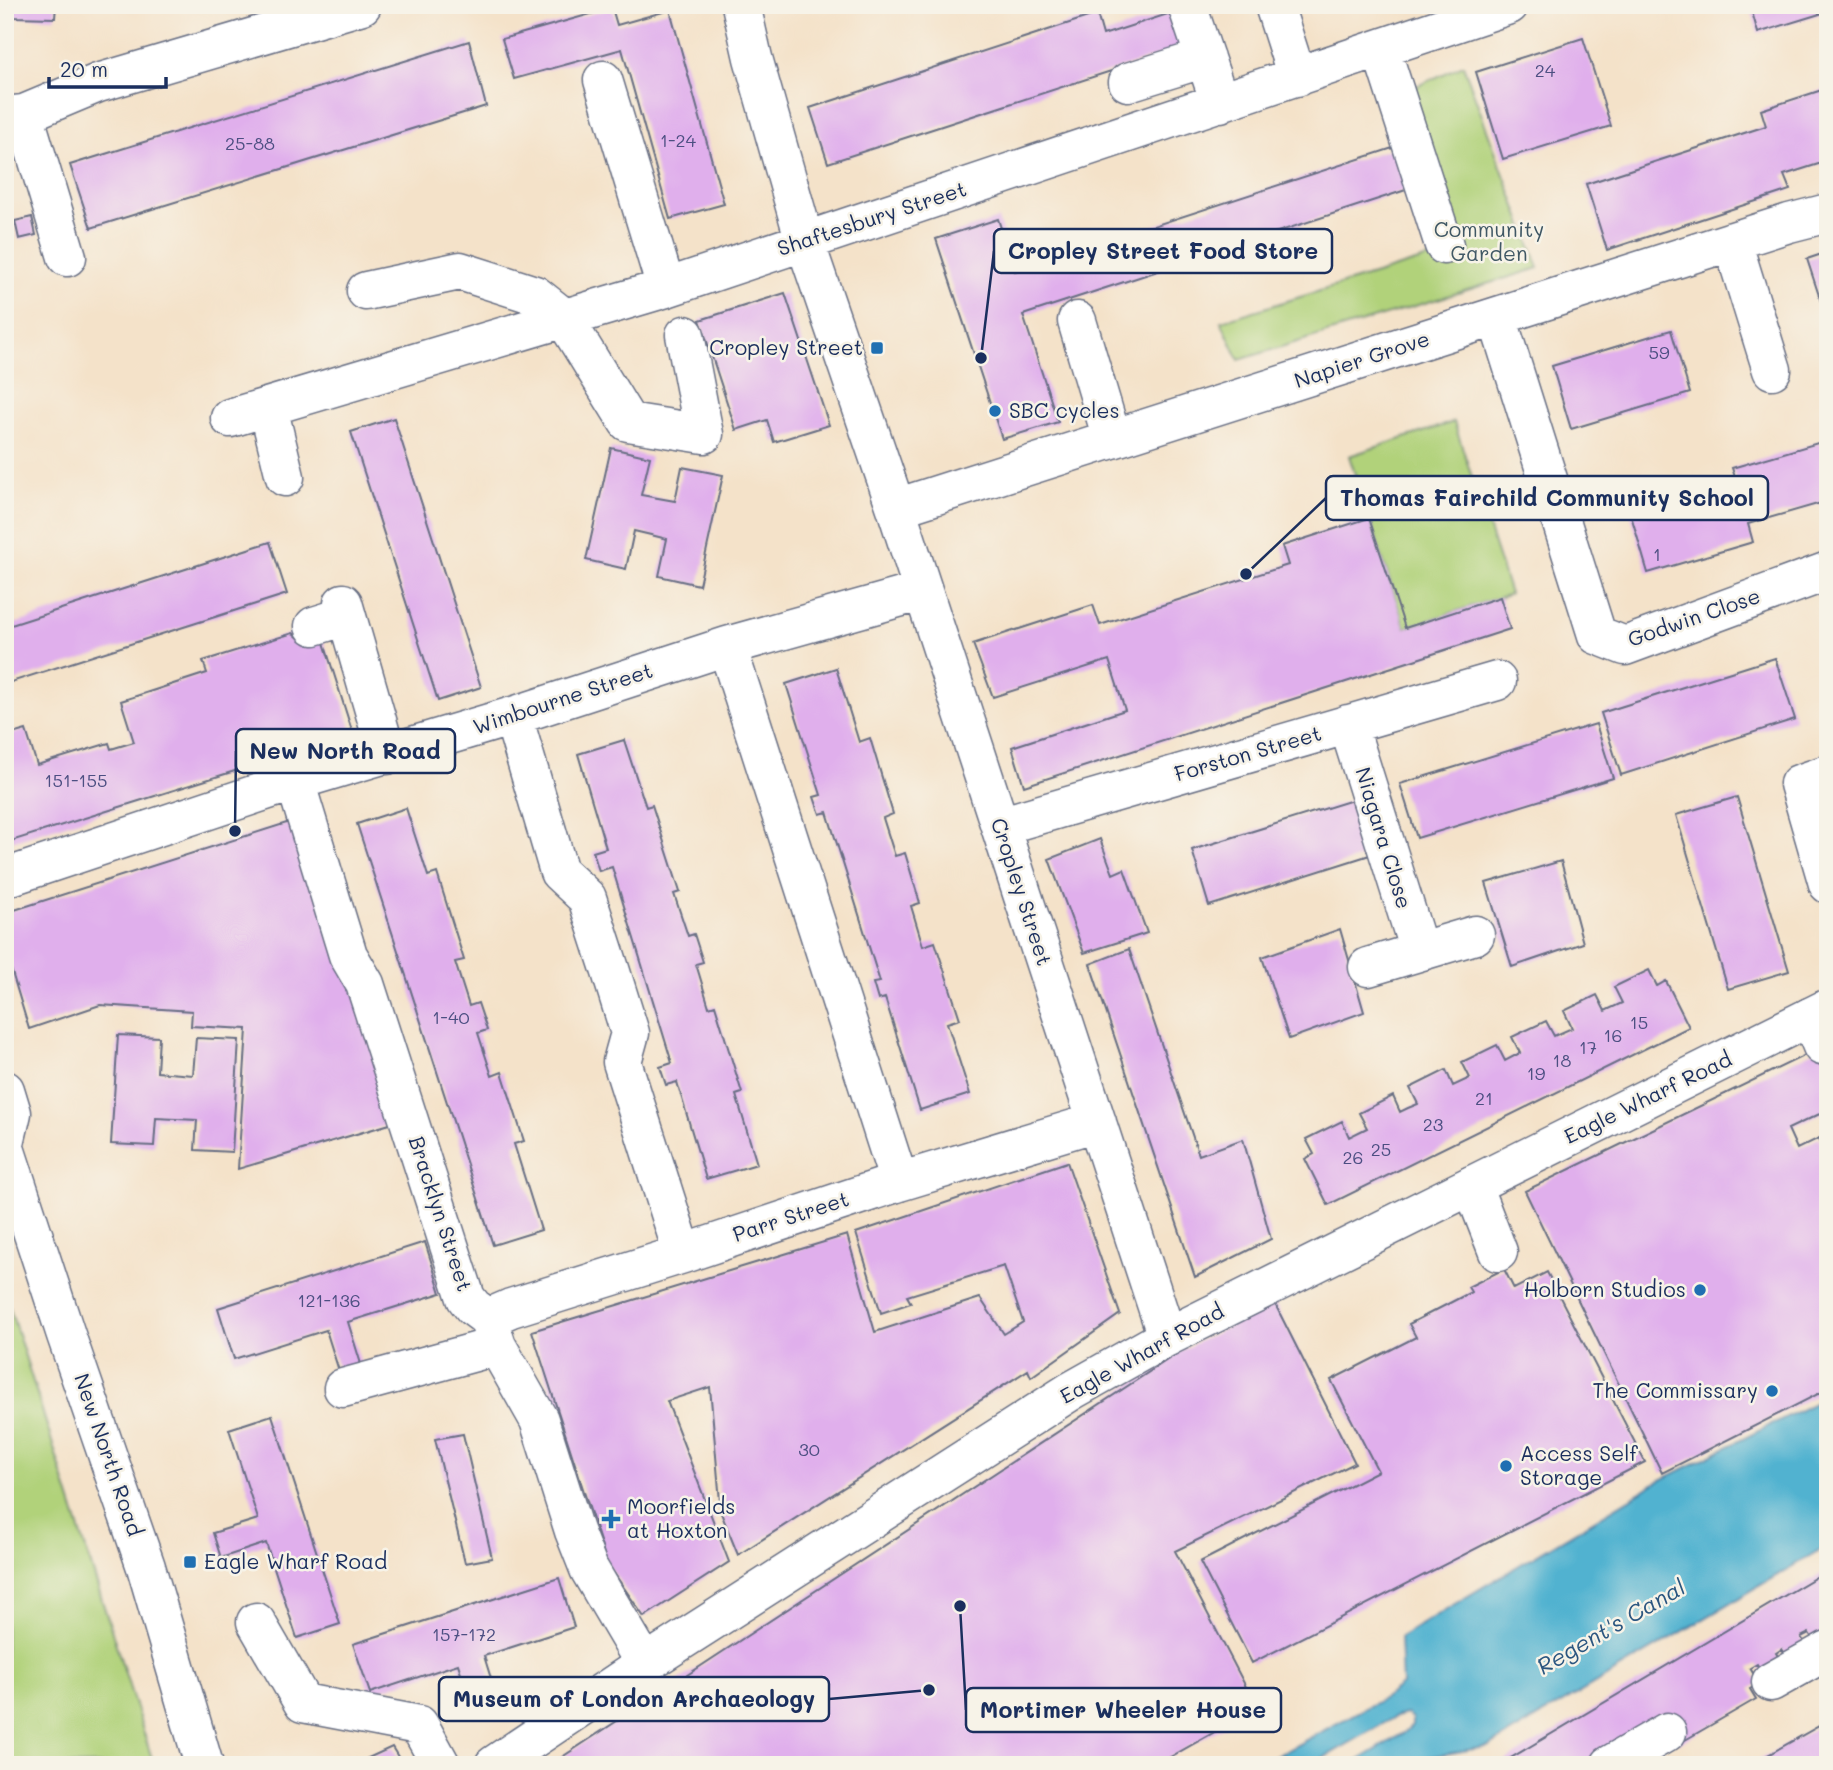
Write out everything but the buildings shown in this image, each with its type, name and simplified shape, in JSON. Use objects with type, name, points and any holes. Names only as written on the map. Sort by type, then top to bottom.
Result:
[{"type":"street","points":[[67,257],[15,115],[98,83],[362,5]]},
{"type":"street","name":"Cropley Street","points":[[741,5],[804,242],[896,508],[1167,1337]]},
{"type":"street","points":[[1188,5],[1220,103]]},
{"type":"street","points":[[1274,5],[1297,77]]},
{"type":"street","name":"Shaftesbury Street","points":[[230,418],[666,288],[1509,5]]},
{"type":"street","points":[[1381,49],[1444,245]]},
{"type":"street","points":[[1128,82],[1205,58]]},
{"type":"street","points":[[603,80],[666,288]]},
{"type":"street","name":"Napier Grove","points":[[896,508],[1746,237],[1828,214]]},
{"type":"street","points":[[1746,237],[1772,370]]},
{"type":"street","points":[[366,291],[460,271],[535,295],[564,318],[628,422],[704,434],[685,335]]},
{"type":"street","name":"Godwin Close","points":[[1497,317],[1597,635],[1625,646],[1825,580]]},
{"type":"street","points":[[1077,321],[1112,439]]},
{"type":"street","points":[[268,407],[285,477]]},
{"type":"street","name":"Wimbourne Street","points":[[5,878],[300,798],[387,755],[727,646],[923,591]]},
{"type":"street","points":[[334,615],[387,755]]},
{"type":"street","points":[[727,646],[899,1182]]},
{"type":"street","name":"Forston Street","points":[[1000,826],[1497,681]]},
{"type":"street","points":[[513,716],[559,872],[587,898],[630,1033],[622,1062],[683,1254]]},
{"type":"street","name":"Niagara Close","points":[[1348,724],[1419,951]]},
{"type":"street","points":[[1828,774],[1799,785],[1828,884]]},
{"type":"street","name":"Bracklyn Street","points":[[300,798],[348,955],[365,984],[466,1298],[492,1332],[538,1420],[589,1569],[645,1664]]},
{"type":"street","points":[[1368,967],[1475,934]]},
{"type":"street","name":"Eagle Wharf Road","points":[[494,1765],[645,1664],[1071,1391],[1167,1337],[1472,1185],[1820,1024]]},
{"type":"street","name":"New North Road","points":[[5,1090],[12,1113],[5,1145],[66,1335],[146,1567],[204,1765]]},
{"type":"street","name":"Parr Street","points":[[343,1388],[492,1332],[511,1308],[899,1182],[1097,1122]]},
{"type":"street","points":[[1472,1185],[1498,1252]]},
{"type":"street","points":[[256,1622],[303,1703],[419,1725],[441,1765]]},
{"type":"street","points":[[1771,1682],[1828,1650]]},
{"type":"street","points":[[1609,1765],[1667,1732]]},
{"type":"green space","name":"Community Garden","points":[[1463,65],[1539,268],[1239,360],[1221,321],[1452,251],[1408,90]]},
{"type":"green space","points":[[1454,422],[1510,594],[1405,628],[1349,456]]},
{"type":"green space","points":[[5,1293],[154,1765],[5,1765]]},
{"type":"water","name":"Regent's Canal","points":[[1828,1396],[1828,1545],[1490,1746],[1424,1758],[1412,1765],[1351,1765],[1405,1732],[1412,1725],[1412,1718],[1406,1714],[1395,1717],[1311,1765],[1260,1765],[1384,1698],[1402,1684],[1400,1637],[1659,1481]]},
{"type":"place","name":"Cropley Street","points":[[877,348]]},
{"type":"place","name":"Cropley Street Food Store","points":[[981,358]]},
{"type":"place","name":"SBC cycles","points":[[995,411]]},
{"type":"place","name":"Thomas Fairchild Community School","points":[[1246,574]]},
{"type":"place","name":"New North Road","points":[[235,831]]},
{"type":"place","name":"Holborn Studios","points":[[1700,1290]]},
{"type":"place","name":"The Commissary","points":[[1772,1391]]},
{"type":"place","name":"Access Self Storage","points":[[1506,1466]]},
{"type":"place","name":"Moorfields at Hoxton","points":[[611,1519]]},
{"type":"place","name":"Eagle Wharf Road","points":[[190,1562]]},
{"type":"place","name":"Mortimer Wheeler House","points":[[960,1606]]},
{"type":"place","name":"Museum of London Archaeology","points":[[929,1690]]}]
